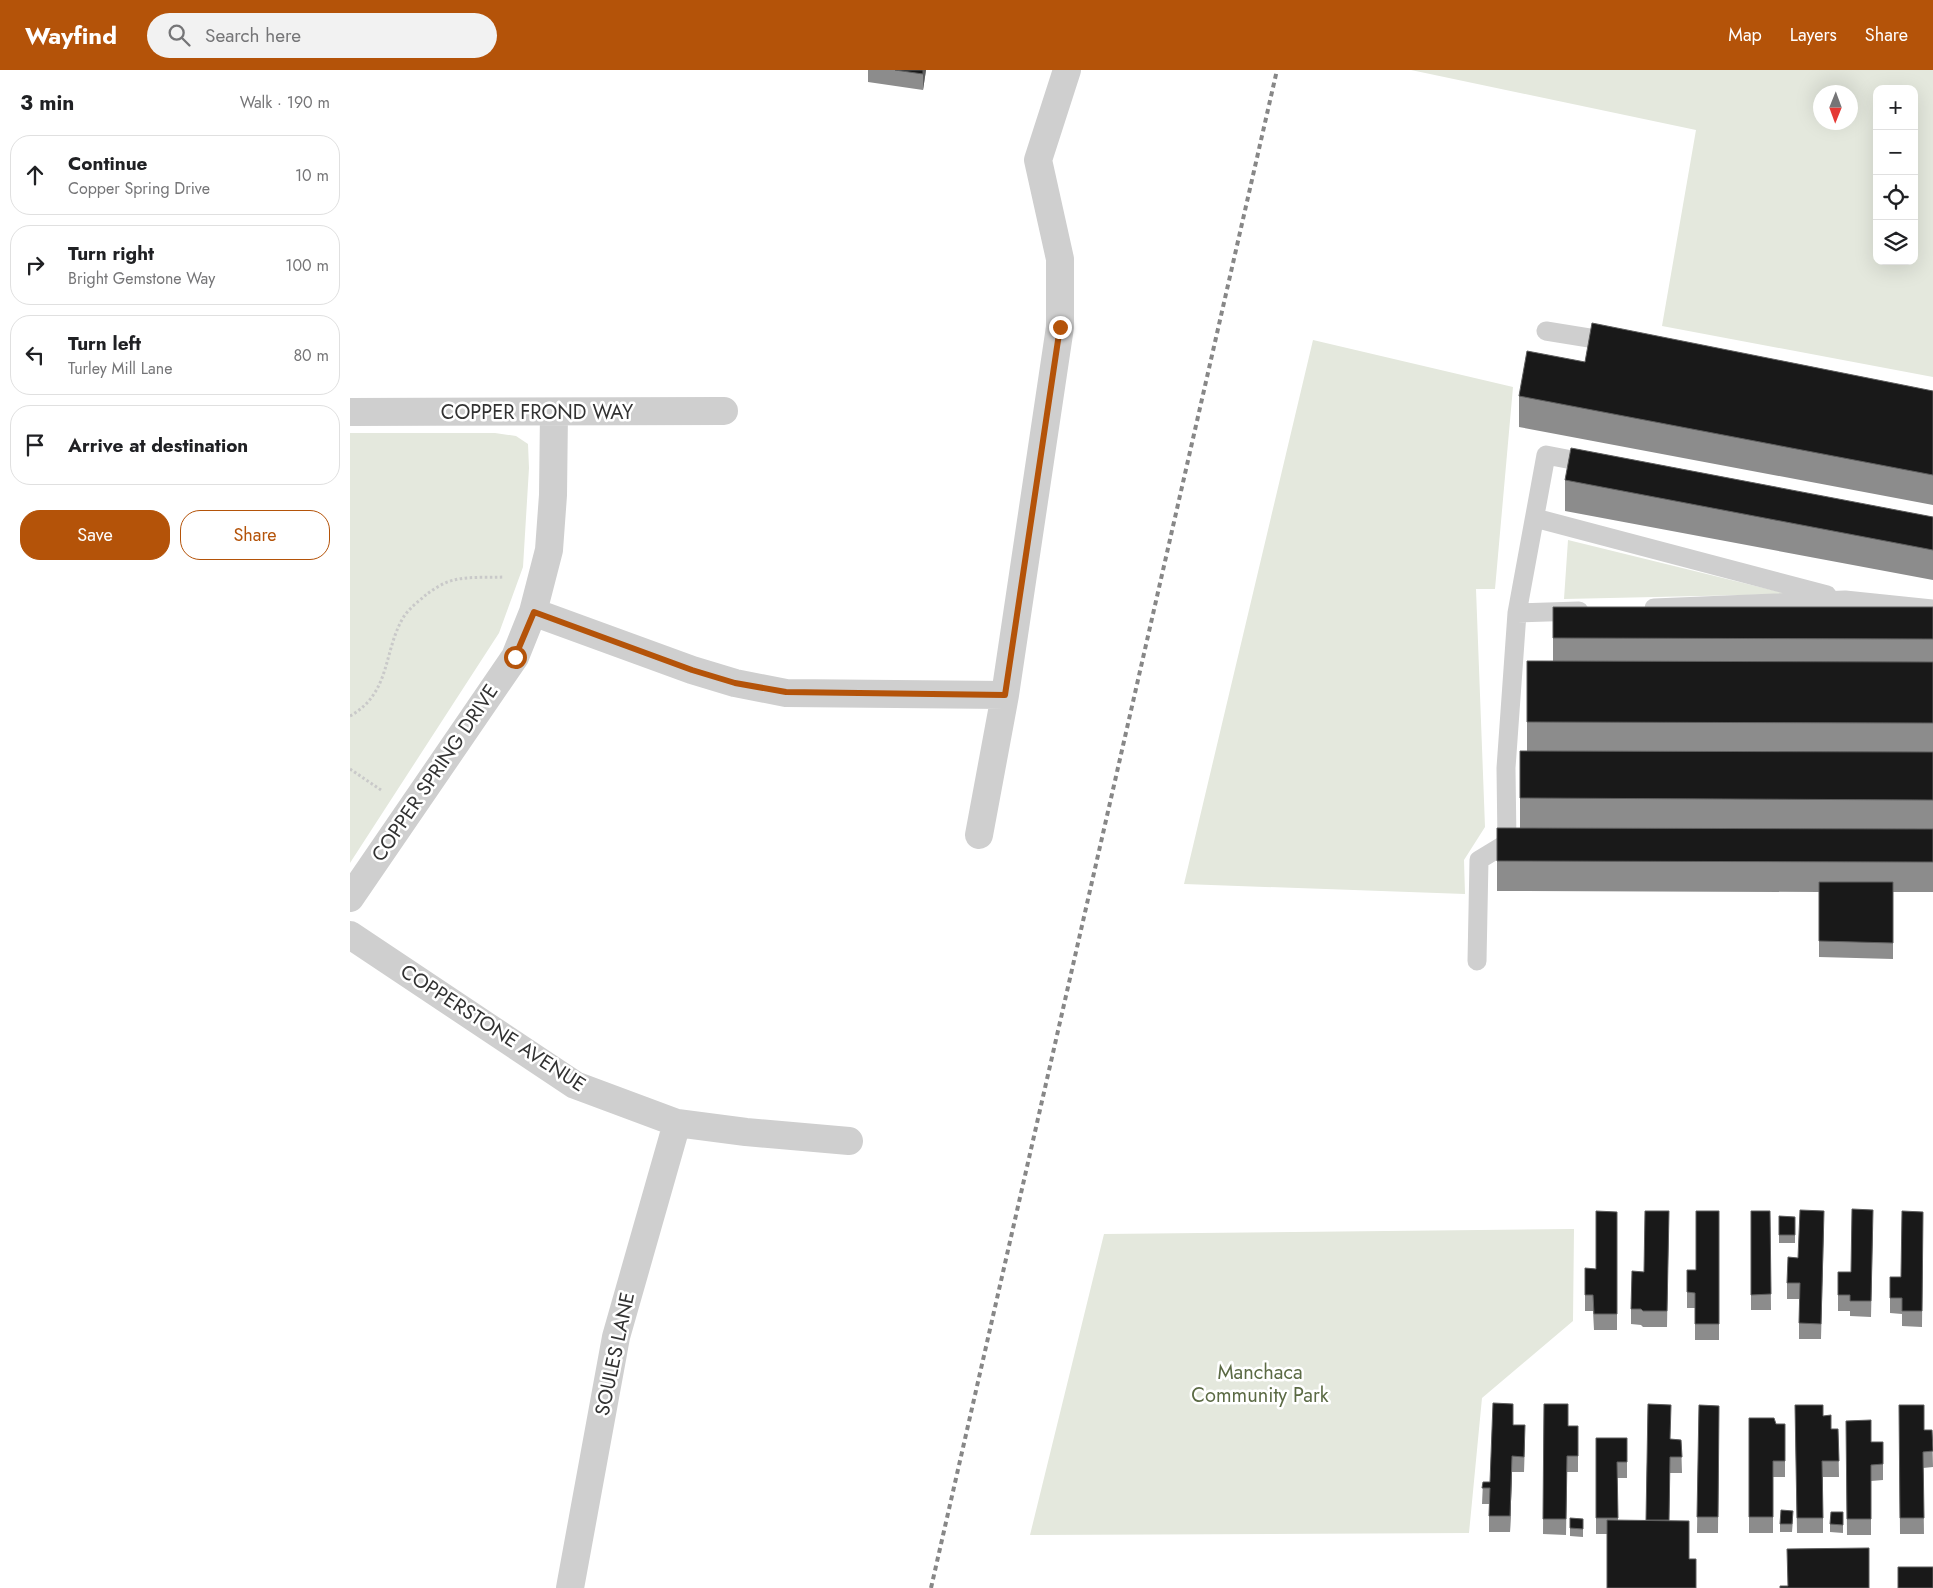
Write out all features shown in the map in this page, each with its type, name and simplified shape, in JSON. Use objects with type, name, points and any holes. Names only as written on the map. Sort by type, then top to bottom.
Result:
[{"type":"street","points":[[979,835],[1005,695],[1060,327],[1060,259],[1038,160],[1067,70]]},
{"type":"street","name":"COPPER FROND WAY","points":[[350,412],[724,411]]},
{"type":"street","name":"COPPER SPRING DRIVE","points":[[350,898],[515,657],[534,612],[549,550],[553,496],[554,412]]},
{"type":"street","points":[[534,612],[692,670],[735,683],[777,691],[834,694],[1005,695]]},
{"type":"street","name":"COPPERSTONE AVENUE","points":[[350,935],[575,1085],[678,1123],[746,1132],[849,1141]]},
{"type":"street","name":"SOULES LANE","points":[[570,1588],[616,1338],[678,1123]]},
{"type":"lane","points":[[1546,330],[1633,345]]},
{"type":"lane","points":[[1507,843],[1506,768],[1517,613],[1546,456],[1614,468]]},
{"type":"lane","points":[[1535,518],[1845,600]]},
{"type":"lane","points":[[1636,608],[1845,600],[1933,609]]},
{"type":"lane","points":[[1517,613],[1597,610]]},
{"type":"lane","points":[[1513,676],[1533,676]]},
{"type":"lane","points":[[1506,768],[1526,768]]},
{"type":"lane","points":[[1477,961],[1479,860],[1507,843],[1537,843]]},
{"type":"path","points":[[350,716],[368,701],[380,684],[392,643],[403,618],[417,602],[436,588],[454,580],[504,577]]},
{"type":"path","points":[[350,769],[381,790]]},
{"type":"green space","points":[[1411,70],[1933,70],[1933,377],[1662,326],[1696,130]]},
{"type":"green space","points":[[1313,340],[1513,387],[1495,589],[1476,589],[1485,827],[1464,860],[1465,894],[1184,884]]},
{"type":"green space","points":[[350,433],[495,433],[516,436],[528,444],[529,468],[523,567],[499,633],[350,863]]},
{"type":"green space","points":[[1568,540],[1788,594],[1564,599]]},
{"type":"green space","name":"Manchaca Community Park","points":[[1574,1229],[1573,1321],[1482,1398],[1469,1533],[1030,1535],[1104,1234]]},
{"type":"building","points":[[895,70],[923,70],[923,74]]},
{"type":"building","points":[[1592,323],[1933,391],[1933,475],[1519,396],[1527,351],[1585,362]]},
{"type":"building","points":[[1571,448],[1933,517],[1933,550],[1565,480]]},
{"type":"building","points":[[1553,607],[1933,607],[1933,639],[1553,638]]},
{"type":"building","points":[[1527,661],[1933,662],[1933,723],[1527,722]]},
{"type":"building","points":[[1520,751],[1933,752],[1933,800],[1520,798]]},
{"type":"building","points":[[1497,828],[1933,829],[1933,862],[1497,861]]},
{"type":"building","points":[[1819,882],[1893,882],[1893,943],[1819,941]]},
{"type":"building","points":[[1852,1209],[1873,1210],[1871,1301],[1850,1301],[1850,1295],[1838,1295],[1838,1272],[1851,1272]]},
{"type":"building","points":[[1800,1210],[1824,1211],[1821,1324],[1799,1323],[1800,1283],[1787,1283],[1788,1257],[1798,1258]]},
{"type":"building","points":[[1596,1211],[1617,1212],[1617,1314],[1594,1314],[1593,1295],[1585,1295],[1585,1268],[1596,1269]]},
{"type":"building","points":[[1645,1211],[1669,1211],[1667,1311],[1631,1309],[1632,1271],[1644,1272]]},
{"type":"building","points":[[1696,1211],[1719,1211],[1719,1324],[1695,1324],[1695,1293],[1687,1292],[1687,1270],[1696,1270]]},
{"type":"building","points":[[1751,1211],[1770,1211],[1771,1294],[1751,1295]]},
{"type":"building","points":[[1902,1211],[1923,1212],[1922,1311],[1902,1311],[1902,1298],[1890,1298],[1890,1277],[1901,1277]]},
{"type":"building","points":[[1779,1216],[1795,1217],[1795,1235],[1779,1235]]},
{"type":"building","points":[[1493,1403],[1513,1404],[1513,1425],[1525,1425],[1524,1457],[1512,1456],[1510,1516],[1489,1516],[1490,1488],[1482,1488],[1483,1482],[1490,1482]]},
{"type":"building","points":[[1544,1404],[1568,1404],[1568,1426],[1578,1426],[1578,1456],[1567,1456],[1566,1519],[1543,1519]]},
{"type":"building","points":[[1648,1404],[1671,1405],[1670,1439],[1681,1440],[1682,1457],[1670,1457],[1669,1520],[1646,1520]]},
{"type":"building","points":[[1699,1405],[1719,1406],[1718,1517],[1697,1517]]},
{"type":"building","points":[[1795,1405],[1823,1405],[1823,1416],[1831,1415],[1831,1429],[1838,1429],[1839,1461],[1822,1461],[1823,1518],[1797,1518]]},
{"type":"building","points":[[1899,1405],[1924,1405],[1924,1430],[1932,1430],[1933,1451],[1923,1452],[1924,1518],[1900,1518]]},
{"type":"building","points":[[1749,1418],[1774,1418],[1776,1424],[1785,1424],[1785,1461],[1773,1461],[1773,1517],[1749,1517]]},
{"type":"building","points":[[1871,1420],[1871,1442],[1883,1442],[1883,1464],[1871,1465],[1871,1519],[1847,1519],[1846,1421]]},
{"type":"building","points":[[1596,1438],[1627,1438],[1627,1462],[1617,1462],[1618,1518],[1596,1518]]},
{"type":"building","points":[[1781,1510],[1793,1511],[1792,1524],[1780,1524]]},
{"type":"building","points":[[1831,1512],[1843,1512],[1843,1525],[1830,1524]]},
{"type":"building","points":[[1570,1518],[1583,1519],[1583,1529],[1570,1528]]},
{"type":"building","points":[[1607,1520],[1689,1521],[1689,1559],[1696,1559],[1696,1588],[1607,1588]]},
{"type":"building","points":[[1869,1548],[1869,1588],[1780,1588],[1780,1586],[1788,1586],[1787,1549]]},
{"type":"building","points":[[1898,1567],[1933,1567],[1933,1588],[1898,1588]]},
{"type":"railway","points":[[931,1588],[1277,70]]},
{"type":"route","points":[[515,657],[534,612],[692,670],[735,683],[786,692],[1005,695],[1060,327]]}]
